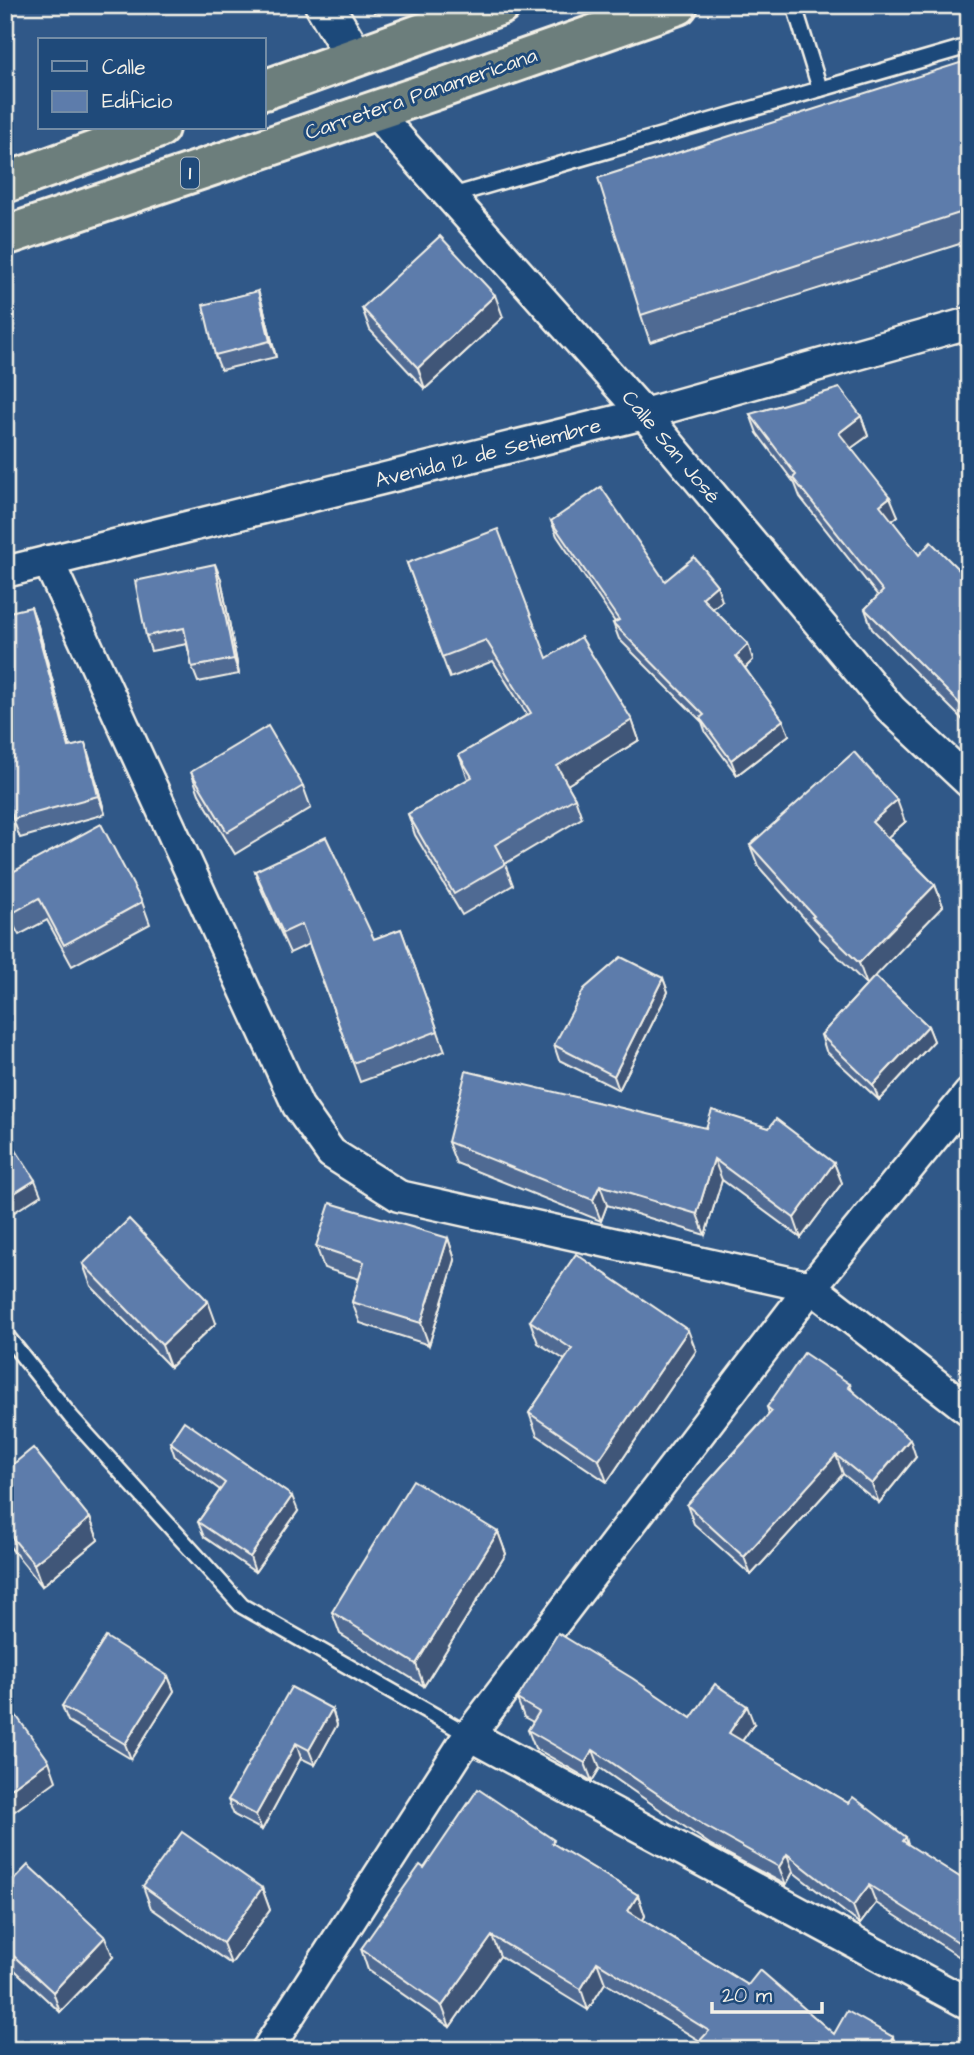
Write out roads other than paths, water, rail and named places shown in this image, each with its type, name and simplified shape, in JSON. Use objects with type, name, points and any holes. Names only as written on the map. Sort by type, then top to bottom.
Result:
[{"type":"highway","points":[[266,89],[501,5]]},
{"type":"highway","name":"Carretera Panamericana","points":[[5,236],[677,5]]},
{"type":"highway","points":[[355,57],[365,70],[386,83],[409,88],[442,88]]},
{"type":"highway","points":[[5,183],[153,130]]},
{"type":"street","points":[[324,5],[355,57]]},
{"type":"street","name":"Calle San José","points":[[374,111],[644,414],[891,709],[969,782]]},
{"type":"street","name":"Avenida 12 de Setiembre","points":[[5,572],[644,414],[969,324]]},
{"type":"street","points":[[48,561],[298,1106],[331,1153],[399,1196],[811,1287],[969,1410]]},
{"type":"street","points":[[267,2050],[469,1735],[811,1287],[969,1094]]},
{"type":"street","points":[[469,1735],[969,2004]]},
{"type":"lane","points":[[794,5],[820,89]]},
{"type":"lane","points":[[451,196],[969,46]]},
{"type":"lane","points":[[5,1334],[71,1417],[242,1606],[469,1735]]}]
